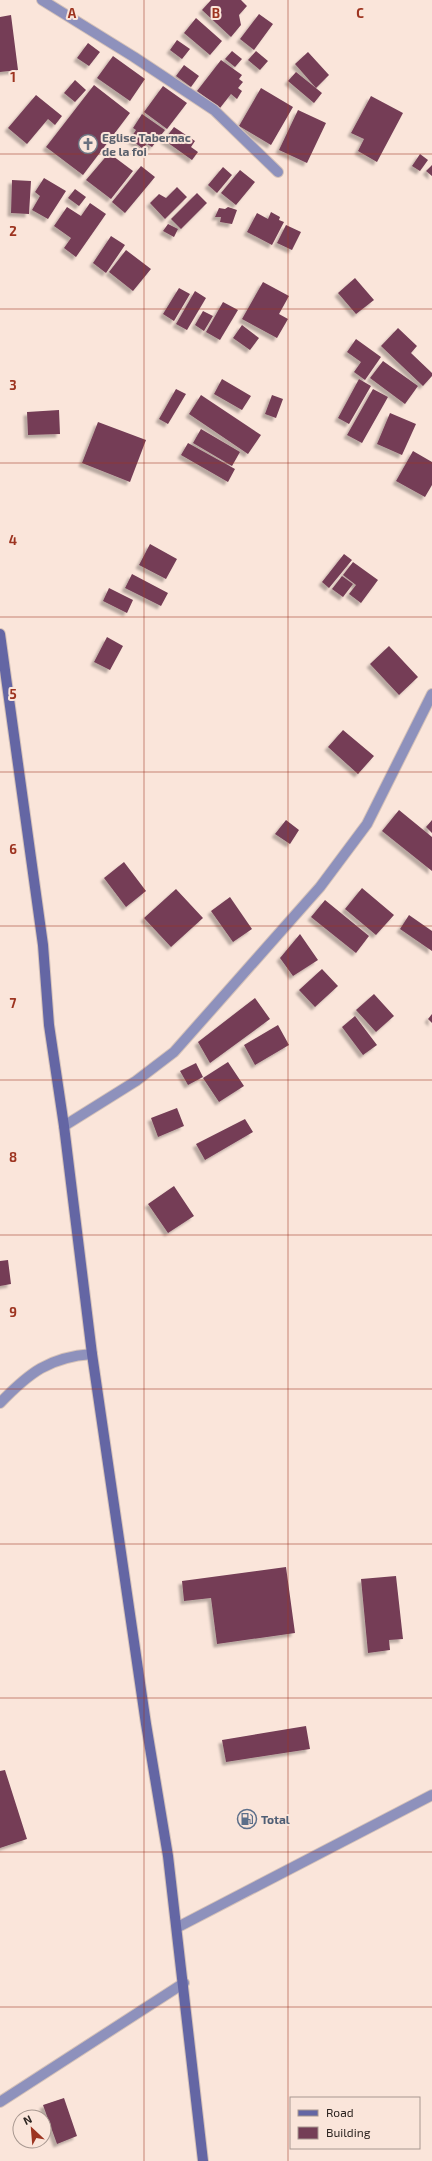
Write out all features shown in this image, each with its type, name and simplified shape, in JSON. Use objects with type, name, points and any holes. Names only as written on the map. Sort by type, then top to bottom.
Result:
[{"type":"main road","points":[[0,634],[42,945],[49,1025],[64,1126],[92,1354],[178,1927],[203,2161]]},
{"type":"street","points":[[42,0],[134,57],[214,110],[278,172]]},
{"type":"street","points":[[64,1126],[136,1081],[174,1052],[320,887],[367,824],[432,694]]},
{"type":"street","points":[[0,1403],[38,1368],[58,1359],[92,1354]]},
{"type":"street","points":[[178,1927],[432,1795]]},
{"type":"street","points":[[0,2102],[184,1983]]},
{"type":"building","points":[[211,0],[241,0],[247,6],[239,15],[241,25],[231,37],[202,10]]},
{"type":"building","points":[[259,14],[273,24],[254,50],[240,39]]},
{"type":"building","points":[[11,15],[18,70],[0,72],[0,17]]},
{"type":"building","points":[[196,18],[222,41],[210,55],[184,33]]},
{"type":"building","points":[[177,40],[190,49],[182,59],[170,50]]},
{"type":"building","points":[[88,43],[100,52],[89,66],[77,58]]},
{"type":"building","points":[[232,51],[242,59],[235,67],[225,59]]},
{"type":"building","points":[[256,51],[268,61],[260,70],[248,60]]},
{"type":"building","points":[[308,52],[329,75],[316,88],[295,64]]},
{"type":"building","points":[[113,56],[145,79],[130,101],[97,78]]},
{"type":"building","points":[[221,60],[242,75],[239,79],[243,82],[238,88],[242,91],[237,99],[231,94],[220,108],[197,91]]},
{"type":"building","points":[[184,65],[199,76],[191,87],[176,76]]},
{"type":"building","points":[[296,72],[322,93],[314,103],[288,81]]},
{"type":"building","points":[[75,80],[86,90],[75,102],[64,93]]},
{"type":"building","points":[[94,85],[130,113],[83,175],[46,147]]},
{"type":"building","points":[[163,86],[187,103],[167,129],[144,112]]},
{"type":"building","points":[[261,88],[293,107],[271,145],[239,126]]},
{"type":"building","points":[[36,95],[62,116],[55,125],[48,119],[27,144],[8,128]]},
{"type":"building","points":[[371,96],[403,113],[377,162],[358,151],[364,139],[351,133]]},
{"type":"building","points":[[298,110],[326,123],[307,163],[279,150]]},
{"type":"building","points":[[142,114],[165,130],[152,147],[147,144],[142,148],[130,139],[136,130],[133,128]]},
{"type":"building","points":[[174,127],[195,141],[191,147],[198,152],[192,160],[164,140]]},
{"type":"building","points":[[109,153],[133,171],[111,199],[86,180]]},
{"type":"building","points":[[420,154],[428,160],[420,171],[412,166]]},
{"type":"building","points":[[432,165],[432,176],[426,171]]},
{"type":"building","points":[[141,166],[155,177],[125,213],[112,202]]},
{"type":"building","points":[[223,167],[232,175],[217,193],[208,185]]},
{"type":"building","points":[[240,170],[255,182],[236,205],[221,193]]},
{"type":"building","points":[[44,178],[66,191],[48,219],[32,210],[40,196],[35,192]]},
{"type":"building","points":[[12,180],[31,181],[29,214],[11,213]]},
{"type":"building","points":[[177,187],[187,197],[165,219],[150,203],[159,194],[166,198]]},
{"type":"building","points":[[75,189],[86,197],[79,206],[68,198]]},
{"type":"building","points":[[197,193],[207,203],[181,229],[171,219]]},
{"type":"building","points":[[90,203],[106,214],[76,257],[64,248],[71,238],[54,226],[67,207],[81,216]]},
{"type":"building","points":[[228,207],[237,210],[232,224],[220,222],[221,217],[215,217],[219,208],[225,209]]},
{"type":"building","points":[[271,212],[280,217],[279,220],[284,222],[272,245],[247,232],[257,213],[268,219]]},
{"type":"building","points":[[168,224],[178,229],[174,237],[163,231]]},
{"type":"building","points":[[286,225],[301,232],[292,250],[277,243]]},
{"type":"building","points":[[111,236],[125,245],[106,273],[93,263]]},
{"type":"building","points":[[126,250],[151,269],[133,291],[109,272]]},
{"type":"building","points":[[355,278],[374,300],[356,314],[338,293]]},
{"type":"building","points":[[263,282],[289,296],[279,314],[288,319],[277,338],[242,319]]},
{"type":"building","points":[[179,288],[190,294],[174,321],[163,314]]},
{"type":"building","points":[[195,291],[206,298],[187,330],[176,324]]},
{"type":"building","points":[[223,302],[238,310],[220,340],[206,332]]},
{"type":"building","points":[[203,311],[213,316],[204,331],[195,325]]},
{"type":"building","points":[[242,325],[259,338],[250,350],[233,338]]},
{"type":"building","points":[[398,328],[417,346],[411,353],[432,373],[432,376],[423,386],[381,346]]},
{"type":"building","points":[[356,339],[381,357],[365,380],[354,372],[361,362],[347,352]]},
{"type":"building","points":[[383,361],[418,386],[405,404],[370,378]]},
{"type":"building","points":[[222,379],[251,396],[242,410],[214,394]]},
{"type":"building","points":[[359,379],[371,386],[349,424],[338,418]]},
{"type":"building","points":[[176,389],[186,394],[168,424],[159,419]]},
{"type":"building","points":[[373,389],[388,397],[362,443],[347,435]]},
{"type":"building","points":[[201,395],[261,435],[248,454],[189,414]]},
{"type":"building","points":[[272,395],[283,399],[276,418],[265,414]]},
{"type":"building","points":[[59,410],[60,434],[28,435],[27,412]]},
{"type":"building","points":[[390,413],[416,424],[402,455],[377,444]]},
{"type":"building","points":[[98,422],[146,440],[130,482],[82,463]]},
{"type":"building","points":[[201,429],[240,452],[232,466],[193,443]]},
{"type":"building","points":[[188,443],[235,469],[228,482],[181,455]]},
{"type":"building","points":[[413,451],[432,462],[432,485],[425,497],[396,481]]},
{"type":"building","points":[[150,544],[177,559],[166,579],[139,565]]},
{"type":"building","points":[[344,554],[352,560],[329,588],[322,582]]},
{"type":"building","points":[[353,562],[378,580],[361,603],[349,594],[356,585],[343,575]]},
{"type":"building","points":[[132,574],[168,593],[161,606],[125,588]]},
{"type":"building","points":[[342,576],[353,584],[343,597],[332,589]]},
{"type":"building","points":[[109,588],[133,600],[127,613],[103,601]]},
{"type":"building","points":[[107,637],[123,646],[110,670],[94,662]]},
{"type":"building","points":[[389,646],[418,677],[399,695],[370,664]]},
{"type":"building","points":[[343,730],[374,756],[358,774],[328,747]]},
{"type":"building","points":[[399,810],[432,837],[432,871],[382,831]]},
{"type":"building","points":[[286,820],[299,830],[290,844],[275,834]]},
{"type":"building","points":[[432,820],[432,833],[426,827]]},
{"type":"building","points":[[124,862],[146,891],[126,907],[104,878]]},
{"type":"building","points":[[362,888],[394,915],[376,935],[345,909]]},
{"type":"building","points":[[176,889],[203,918],[171,947],[144,918]]},
{"type":"building","points":[[230,897],[252,929],[233,942],[211,911]]},
{"type":"building","points":[[325,900],[369,936],[356,953],[311,917]]},
{"type":"building","points":[[409,915],[432,931],[432,951],[400,929]]},
{"type":"building","points":[[300,934],[318,960],[293,976],[280,958]]},
{"type":"building","points":[[322,969],[338,986],[315,1007],[299,990]]},
{"type":"building","points":[[374,994],[394,1016],[376,1032],[356,1010]]},
{"type":"building","points":[[255,998],[270,1019],[210,1063],[198,1042]]},
{"type":"building","points":[[432,1014],[432,1023],[428,1019]]},
{"type":"building","points":[[355,1016],[377,1045],[363,1055],[342,1027]]},
{"type":"building","points":[[278,1025],[289,1045],[255,1065],[244,1045]]},
{"type":"building","points":[[228,1062],[244,1086],[219,1102],[203,1078]]},
{"type":"building","points":[[196,1063],[203,1077],[188,1085],[180,1071]]},
{"type":"building","points":[[177,1108],[184,1126],[158,1137],[151,1118]]},
{"type":"building","points":[[245,1119],[253,1132],[205,1160],[196,1144]]},
{"type":"building","points":[[174,1186],[194,1216],[168,1233],[148,1204]]},
{"type":"building","points":[[8,1260],[11,1284],[0,1286],[0,1261]]},
{"type":"building","points":[[286,1567],[295,1633],[217,1644],[211,1598],[184,1601],[182,1581]]},
{"type":"building","points":[[396,1576],[403,1639],[389,1640],[390,1650],[368,1653],[361,1579]]},
{"type":"building","points":[[306,1726],[310,1749],[226,1762],[222,1740]]},
{"type":"building","points":[[5,1770],[27,1839],[0,1848],[0,1771]]},
{"type":"building","points":[[64,2098],[77,2136],[57,2144],[52,2130],[52,2109],[44,2109],[43,2105]]},
{"type":"place","name":"Eglise Tabernac de la foi","points":[[88,144]]},
{"type":"place","name":"Total","points":[[247,1819]]}]
